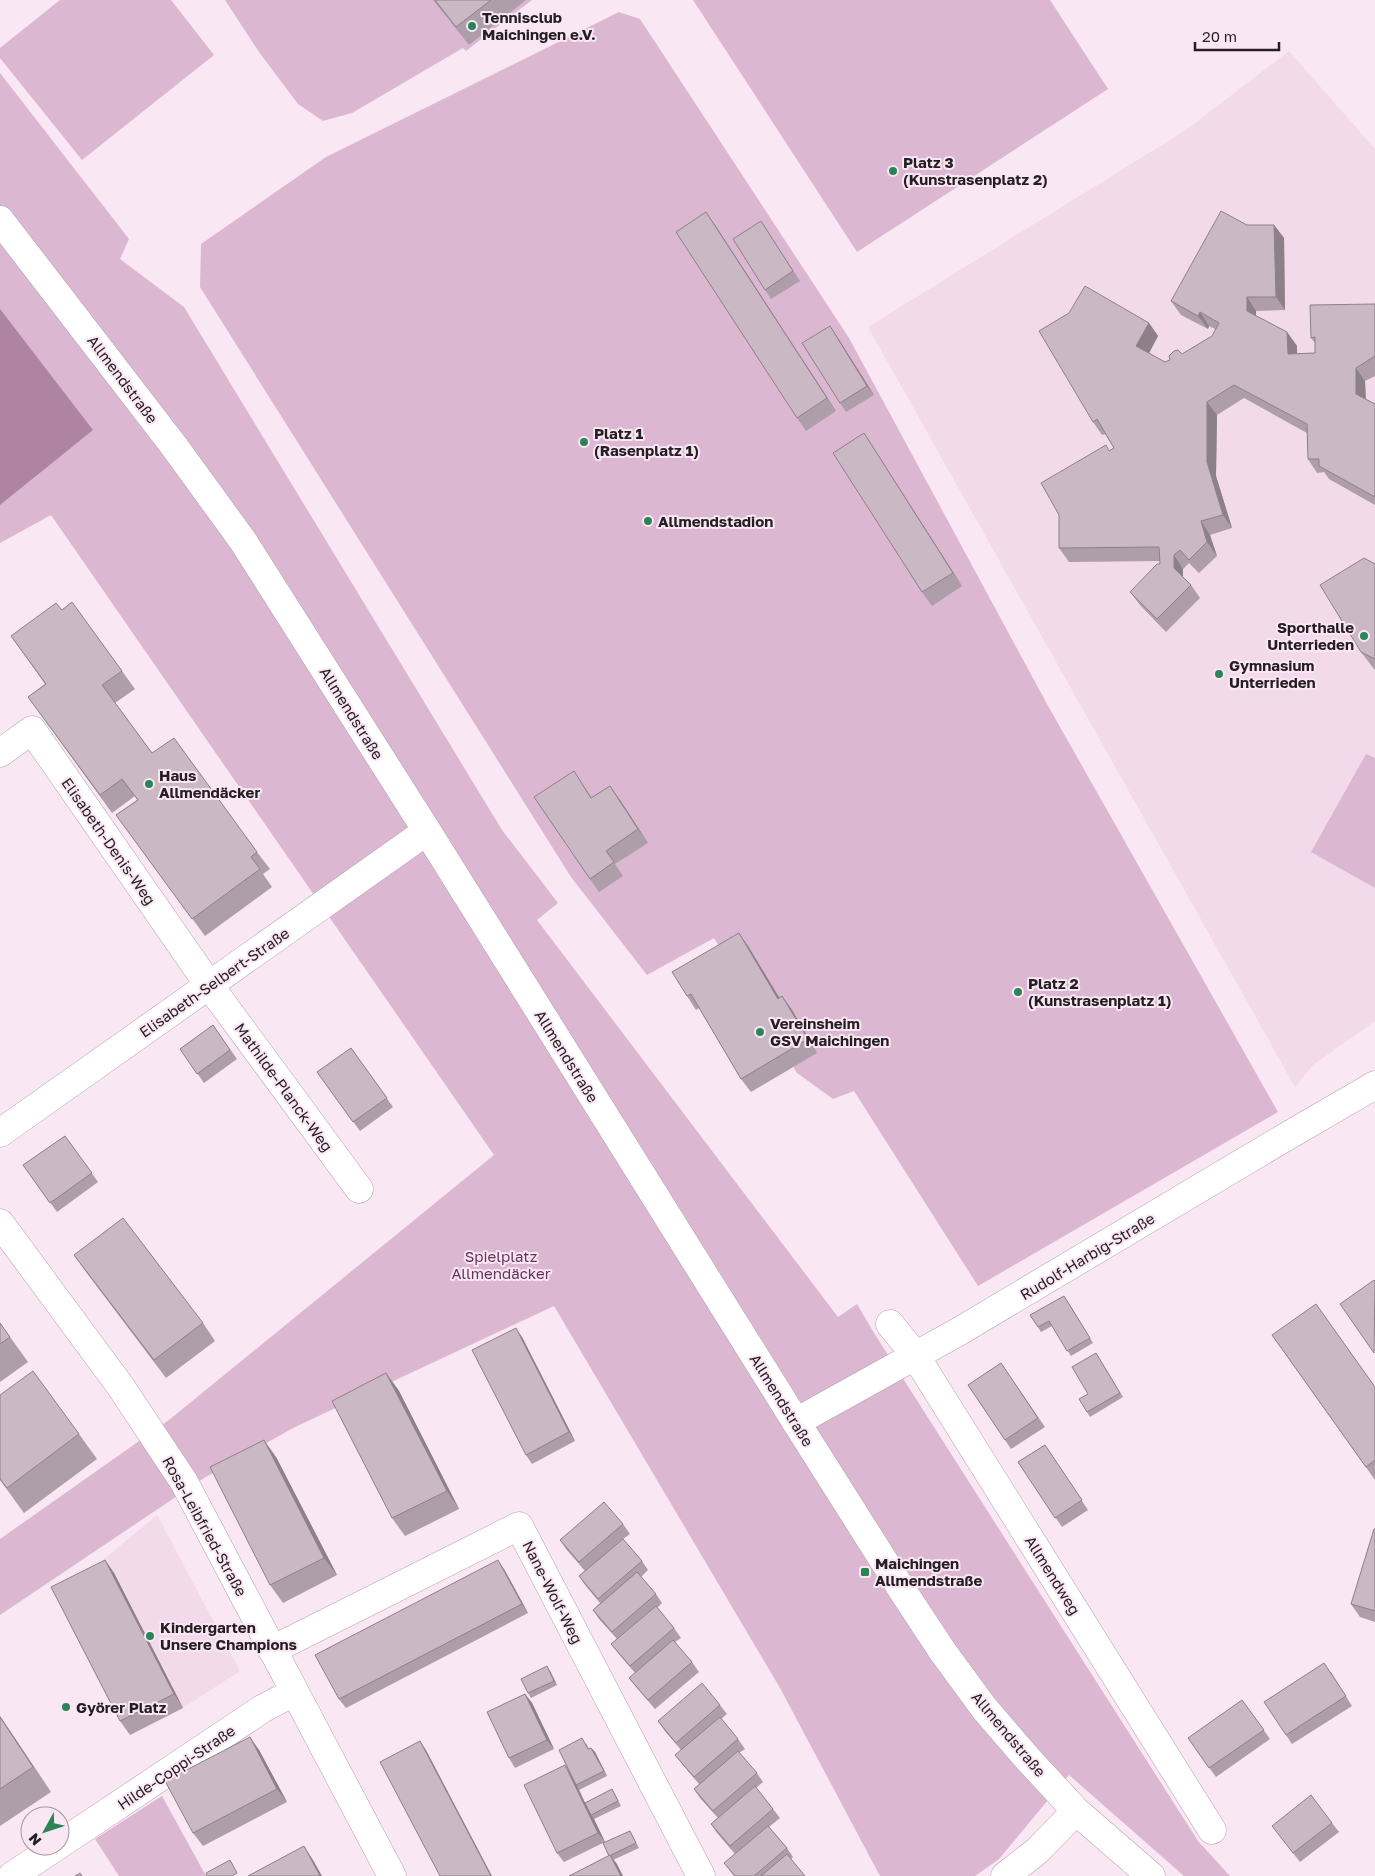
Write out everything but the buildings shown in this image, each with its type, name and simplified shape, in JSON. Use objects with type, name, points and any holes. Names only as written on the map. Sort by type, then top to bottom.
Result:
[{"type":"street","name":"Allmendstraße","points":[[0,220],[162,431],[243,541],[427,831],[796,1422],[943,1652],[984,1708],[1076,1811],[1151,1876]]},
{"type":"street","name":"Elisabeth-Denis-Weg","points":[[0,753],[32,730],[209,985]]},
{"type":"street","name":"Elisabeth-Selbert-Straße","points":[[0,1133],[427,831]]},
{"type":"street","name":"Mathilde-Planck-Weg","points":[[209,985],[359,1189]]},
{"type":"street","name":"Rudolf-Harbig-Straße","points":[[796,1422],[958,1332],[1375,1085]]},
{"type":"street","name":"Rosa-Leibfried-Straße","points":[[0,1223],[121,1387],[184,1482],[392,1876]]},
{"type":"street","name":"Allmendweg","points":[[890,1324],[915,1355],[1212,1830]]},
{"type":"street","name":"Nane-Wolf-Weg","points":[[272,1650],[519,1526],[701,1876]]},
{"type":"street","name":"Hilde-Coppi-Straße","points":[[70,1837],[262,1709],[294,1692]]},
{"type":"street","points":[[1005,1876],[1037,1851],[1076,1811]]},
{"type":"street","points":[[12,1876],[42,1856]]},
{"type":"shaded area","name":"Gymnasium Unterrieden","points":[[1289,51],[1375,149],[1375,1021],[1313,1065],[1295,1087],[868,327],[1186,130]]},
{"type":"shaded area","points":[[0,309],[93,430],[0,505]]},
{"type":"shaded area","name":"Kindergarten Unsere Champions","points":[[157,1515],[240,1671],[183,1708],[130,1735],[61,1600],[62,1594]]},
{"type":"green space","points":[[60,0],[171,0],[214,55],[82,160],[0,58],[0,48]]},
{"type":"green space","points":[[225,0],[532,0],[466,51],[463,48],[352,113],[323,121],[298,104],[259,52]]},
{"type":"green space","name":"Platz 3 (Kunstrasenplatz 2)","points":[[693,0],[1050,0],[1108,89],[857,252]]},
{"type":"green space","name":"Allmendstadion","points":[[619,12],[640,19],[849,338],[1047,704],[1278,1112],[978,1286],[854,1091],[833,1099],[797,1073],[714,938],[647,975],[571,877],[200,287],[201,244],[326,157]]},
{"type":"green space","name":"Spielplatz Allmendäcker","points":[[0,73],[129,239],[120,259],[184,307],[502,830],[558,903],[537,920],[838,1317],[857,1304],[1198,1841],[1230,1876],[1184,1876],[1069,1775],[999,1859],[975,1876],[880,1876],[780,1688],[554,1306],[293,1428],[204,1478],[0,1615],[0,1539],[169,1420],[494,1155],[51,515],[0,543]]},
{"type":"green space","points":[[1366,754],[1375,758],[1375,888],[1311,852]]},
{"type":"green space","points":[[162,1796],[206,1876],[119,1876],[95,1839]]},
{"type":"place","name":"Tennisclub Maichingen e.V.","points":[[472,26]]},
{"type":"place","name":"Platz 3 (Kunstrasenplatz 2)","points":[[893,171]]},
{"type":"place","name":"Platz 1 (Rasenplatz 1)","points":[[584,442]]},
{"type":"place","name":"Allmendstadion","points":[[648,521]]},
{"type":"place","name":"Sporthalle Unterrieden","points":[[1364,636]]},
{"type":"place","name":"Gymnasium Unterrieden","points":[[1219,674]]},
{"type":"place","name":"Haus Allmendäcker","points":[[149,784]]},
{"type":"place","name":"Platz 2 (Kunstrasenplatz 1)","points":[[1018,992]]},
{"type":"place","name":"Vereinsheim GSV Maichingen","points":[[760,1032]]},
{"type":"place","name":"Maichingen Allmendstraße","points":[[865,1572]]},
{"type":"place","name":"Kindergarten Unsere Champions","points":[[150,1636]]},
{"type":"place","name":"Györer Platz","points":[[66,1707]]}]
